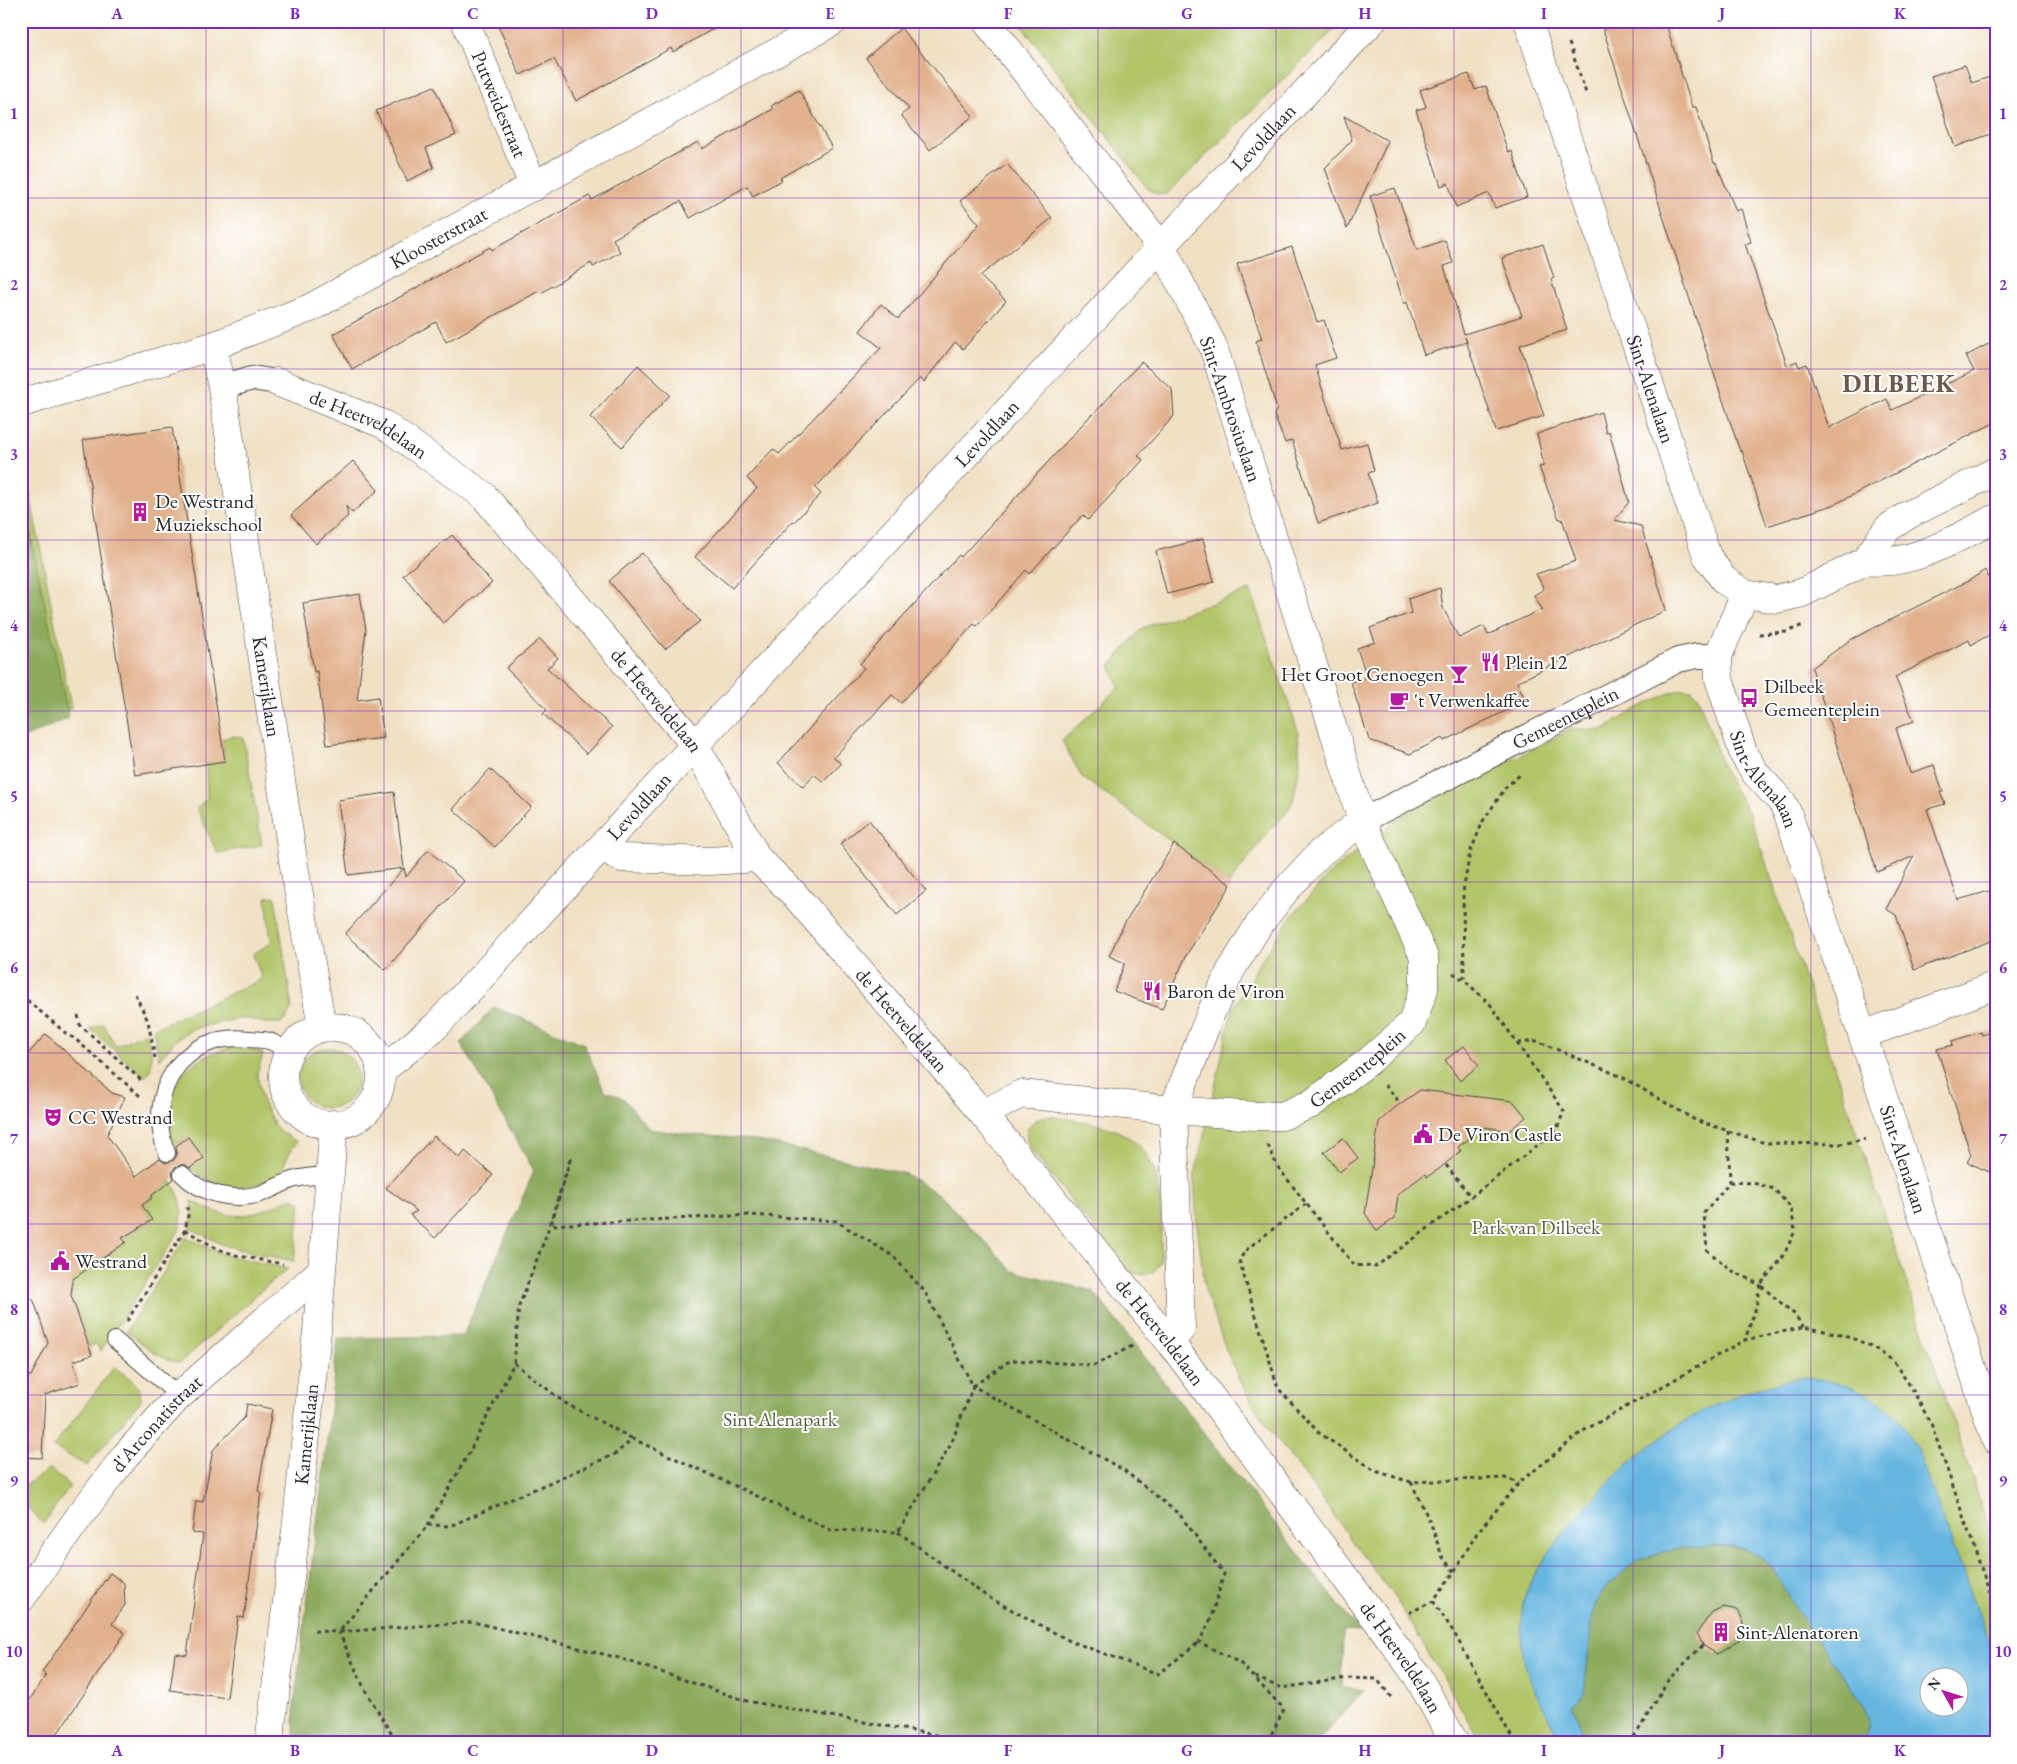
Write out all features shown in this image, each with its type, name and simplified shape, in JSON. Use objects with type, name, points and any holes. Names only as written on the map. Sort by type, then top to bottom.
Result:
[{"type":"street","name":"Putweidestraat","points":[[465,21],[534,187]]},
{"type":"street","name":"Kloosterstraat","points":[[21,403],[213,346],[310,308],[834,21]]},
{"type":"street","name":"Sint-Ambrosiuslaan","points":[[986,21],[1162,248],[1213,346],[1362,821]]},
{"type":"street","name":"Levoldlaan","points":[[380,1069],[390,1064],[436,1026],[695,745],[1162,248],[1372,21]]},
{"type":"street","name":"Sint-Alenalaan","points":[[1528,21],[1707,556],[1724,580],[1745,594],[1718,656],[1719,679],[1744,755],[1756,774],[1782,802],[1788,814],[1895,1132],[1990,1400],[1996,1441]]},
{"type":"street","name":"Kamerijklaan","points":[[213,346],[222,387],[293,860],[322,1027]]},
{"type":"street","points":[[222,387],[252,378],[277,382]]},
{"type":"street","name":"de Heetveldelaan","points":[[277,382],[382,424],[483,495],[695,745],[757,858],[794,894],[983,1114],[1164,1334],[1418,1678],[1455,1743]]},
{"type":"street","points":[[1745,594],[1776,599],[1802,593],[1865,561],[1888,528],[1908,515],[1996,471]]},
{"type":"street","points":[[1908,515],[1904,525],[1904,536],[1907,542],[1921,555]]},
{"type":"street","points":[[1865,561],[1878,563],[1897,561],[1921,555],[1996,518]]},
{"type":"street","name":"Gemeenteplein","points":[[1164,1334],[1181,1329],[1173,1110],[1210,1015],[1231,970],[1258,926],[1285,891],[1320,852],[1362,821],[1678,660],[1697,656],[1718,656]]},
{"type":"street","name":"Gemeenteplein","points":[[983,1114],[1021,1094],[1173,1110],[1282,1116],[1311,1104],[1368,1062],[1412,1023],[1424,989],[1424,957],[1362,821]]},
{"type":"street","name":"Levoldlaan","points":[[602,847],[621,858],[710,860],[757,858]]},
{"type":"street","points":[[1863,1035],[1996,984]]},
{"type":"street","points":[[322,1027],[346,1028],[359,1035],[374,1048],[380,1069],[381,1080],[378,1095],[369,1108],[356,1118],[345,1123],[319,1122],[307,1117],[288,1097],[284,1088],[283,1064],[289,1051],[306,1034],[322,1027]]},
{"type":"street","name":"Kamerijklaan","points":[[269,1743],[297,1520],[317,1331],[334,1124]]},
{"type":"street","name":"d'Arconatistraat","points":[[21,1599],[81,1514],[126,1455],[179,1396],[321,1272]]},
{"type":"lane","points":[[167,1153],[162,1140],[162,1099],[172,1072],[198,1048],[213,1042],[239,1037],[270,1041],[289,1051]]},
{"type":"lane","points":[[182,1174],[209,1192],[229,1196],[258,1194],[292,1180],[330,1175]]},
{"type":"lane","points":[[115,1340],[179,1396]]},
{"type":"path","points":[[1464,980],[1463,892],[1470,853],[1488,814],[1506,787],[1525,771]]},
{"type":"path","points":[[1256,1116],[1277,1166],[1354,1265],[1375,1267],[1471,1197],[1556,1131],[1564,1111],[1490,1004],[1464,980],[1424,957]]},
{"type":"path","points":[[135,994],[148,1021],[162,1099]]},
{"type":"path","points":[[21,996],[68,1035],[162,1099]]},
{"type":"path","points":[[78,1015],[80,1025],[162,1099]]},
{"type":"path","points":[[1518,1043],[1536,1040],[1622,1077],[1695,1120],[1765,1143],[1841,1144],[1895,1132]]},
{"type":"path","points":[[1393,1095],[1401,1104]]},
{"type":"path","points":[[1728,1131],[1730,1182],[1704,1213],[1707,1250],[1730,1270],[1760,1285],[1793,1313],[1804,1327]]},
{"type":"path","points":[[339,1632],[428,1525],[470,1451],[514,1363],[519,1306],[546,1236],[571,1157],[551,1225],[752,1215],[836,1221],[893,1256],[925,1292],[960,1358],[972,1386],[1124,1470],[1180,1515],[1224,1574],[1210,1621],[1199,1642],[1158,1674],[1068,1640],[986,1596],[898,1532],[831,1530],[633,1439],[565,1403],[514,1363]]},
{"type":"path","points":[[1446,1165],[1471,1197]]},
{"type":"path","points":[[1730,1182],[1753,1183],[1774,1189],[1792,1208],[1795,1231],[1783,1257],[1760,1285],[1756,1307],[1745,1340]]},
{"type":"path","points":[[1306,1204],[1248,1248],[1239,1260],[1278,1388],[1318,1432],[1375,1471],[1411,1482],[1505,1478],[1519,1484]]},
{"type":"path","points":[[115,1340],[185,1230],[218,1249],[239,1256],[321,1272]]},
{"type":"path","points":[[1515,1743],[1433,1600],[1454,1572],[1477,1533],[1519,1484],[1583,1431],[1745,1340],[1804,1327],[1845,1335],[1873,1347],[1893,1361],[1913,1390],[1932,1426],[1996,1611]]},
{"type":"path","points":[[898,1532],[951,1444],[972,1386],[1011,1360],[1095,1365],[1133,1346],[1164,1334]]},
{"type":"path","points":[[428,1525],[450,1526],[615,1454],[633,1439]]},
{"type":"path","points":[[1411,1482],[1431,1524],[1442,1556],[1454,1572]]},
{"type":"path","points":[[339,1632],[472,1622],[619,1658],[747,1701],[936,1735],[960,1743]]},
{"type":"path","points":[[339,1632],[364,1688],[397,1743]]},
{"type":"path","points":[[1199,1642],[1240,1664],[1284,1709],[1267,1743]]},
{"type":"path","points":[[1628,1743],[1668,1680],[1703,1645]]},
{"type":"path","points":[[1254,1677],[1282,1688],[1347,1678],[1377,1679],[1391,1697]]},
{"type":"green space","points":[[1018,21],[1343,21],[1167,194],[1157,194],[1148,189]]},
{"type":"green space","points":[[21,447],[71,708],[21,734]]},
{"type":"green space","points":[[21,490],[69,718],[21,739]]},
{"type":"green space","points":[[1250,590],[1298,731],[1300,765],[1293,801],[1285,815],[1268,832],[1229,884],[1082,777],[1062,741],[1119,687],[1110,666],[1142,628]]},
{"type":"green space","name":"Park van Dilbeek","points":[[1683,689],[1692,690],[1698,696],[1724,771],[1750,815],[1996,1549],[1996,1743],[1482,1743],[1397,1601],[1263,1420],[1241,1384],[1225,1347],[1205,1290],[1197,1225],[1194,1179],[1232,1011],[1259,963],[1291,917],[1332,871],[1406,813],[1572,729],[1602,730],[1638,708],[1667,694]]},
{"type":"green space","points":[[232,736],[243,737],[262,845],[217,853],[197,808],[207,798],[206,764],[225,761],[222,739]]},
{"type":"green space","points":[[275,896],[292,1008],[286,1019],[281,1023],[265,1023],[249,1019],[237,1019],[192,1029],[175,1041],[159,1059],[153,1029],[262,979],[253,954],[271,943],[266,897]]},
{"type":"green space","name":"Sint Alenapark","points":[[494,1007],[584,1044],[604,1090],[624,1099],[649,1129],[738,1138],[779,1145],[906,1174],[940,1195],[1013,1271],[1093,1291],[1360,1632],[1343,1631],[1342,1688],[1364,1690],[1316,1743],[294,1743],[294,1705],[338,1338],[463,1336],[534,1171],[461,1043]]},
{"type":"green space","points":[[103,1024],[116,1046],[147,1032],[151,1068],[145,1077],[90,1029]]},
{"type":"green space","points":[[237,1047],[254,1050],[263,1054],[257,1074],[262,1100],[275,1126],[297,1142],[288,1155],[281,1173],[263,1182],[246,1187],[226,1186],[210,1181],[190,1168],[203,1158],[188,1137],[175,1147],[170,1128],[169,1110],[172,1094],[188,1068],[202,1058],[218,1051]]},
{"type":"green space","points":[[322,1048],[334,1048],[345,1053],[353,1061],[358,1072],[356,1090],[345,1103],[334,1108],[322,1108],[311,1103],[303,1095],[298,1084],[298,1072],[303,1061],[311,1053]]},
{"type":"green space","points":[[1049,1116],[1092,1123],[1117,1131],[1134,1141],[1146,1154],[1154,1169],[1158,1185],[1161,1221],[1161,1257],[1156,1269],[1152,1272],[1141,1275],[1135,1274],[1124,1267],[1031,1150],[1027,1137],[1029,1127],[1036,1120]]},
{"type":"green space","points":[[171,1181],[181,1205],[182,1217],[179,1231],[101,1351],[97,1343],[89,1347],[71,1295],[73,1279],[125,1243],[122,1238],[152,1220],[142,1205]]},
{"type":"green space","points":[[292,1198],[301,1202],[294,1261],[221,1244],[190,1228],[193,1211],[192,1201],[220,1213],[242,1215],[264,1210]]},
{"type":"green space","points":[[186,1237],[222,1254],[288,1269],[265,1287],[180,1363],[158,1355],[126,1331]]},
{"type":"green space","points":[[114,1367],[136,1384],[141,1400],[87,1466],[53,1447]]},
{"type":"green space","points":[[50,1469],[70,1486],[43,1524],[21,1500],[21,1488]]},
{"type":"green space","points":[[1724,1545],[1746,1550],[1771,1565],[1863,1704],[1869,1722],[1865,1743],[1587,1743],[1573,1707],[1584,1692],[1594,1605],[1609,1584],[1638,1560],[1687,1546]]},
{"type":"water","points":[[1805,1377],[1856,1389],[1878,1401],[1899,1419],[1917,1449],[1996,1659],[1996,1743],[1865,1743],[1869,1722],[1863,1704],[1797,1611],[1771,1565],[1746,1550],[1734,1546],[1713,1545],[1680,1548],[1638,1560],[1609,1584],[1594,1605],[1584,1692],[1573,1707],[1587,1743],[1561,1743],[1539,1700],[1522,1651],[1522,1610],[1532,1580],[1563,1534],[1614,1478],[1641,1453],[1699,1413],[1732,1398],[1767,1386]]},
{"type":"building","points":[[496,21],[727,21],[673,52],[671,48],[576,101],[554,59],[520,75]]},
{"type":"building","points":[[1627,21],[1665,21],[1692,107],[1696,107],[1714,163],[1716,163],[1736,211],[1741,209],[1751,242],[1745,244],[1787,365],[1797,361],[1799,367],[1807,364],[1829,428],[1887,399],[1892,410],[1974,371],[1966,356],[1996,340],[1996,422],[1833,505],[1767,526],[1705,347],[1603,29]]},
{"type":"building","points":[[901,28],[973,116],[930,150],[901,115],[909,109],[866,58]]},
{"type":"building","points":[[1965,65],[1972,83],[1996,75],[1996,132],[1955,147],[1931,76]]},
{"type":"building","points":[[1469,74],[1475,90],[1486,86],[1508,152],[1512,151],[1527,197],[1495,208],[1489,193],[1456,207],[1448,183],[1441,186],[1416,110],[1426,107],[1420,90]]},
{"type":"building","points":[[434,86],[456,135],[426,148],[434,168],[407,181],[376,111]]},
{"type":"building","points":[[799,90],[832,148],[780,178],[782,180],[753,196],[747,186],[690,218],[681,201],[613,239],[620,252],[593,267],[591,263],[541,293],[539,291],[446,342],[436,322],[352,369],[333,334],[490,247],[492,250],[589,196],[592,200],[698,142],[702,149],[773,109],[771,106]]},
{"type":"building","points":[[1344,116],[1388,141],[1347,229],[1325,168],[1352,140]]},
{"type":"building","points":[[1007,164],[1052,218],[980,276],[1006,301],[963,349],[955,342],[924,382],[920,378],[815,488],[821,494],[793,521],[732,588],[695,557],[757,488],[747,478],[773,449],[779,454],[881,348],[860,331],[881,304],[898,319],[979,224],[960,201]]},
{"type":"building","points":[[1395,188],[1417,250],[1445,240],[1453,263],[1444,266],[1464,334],[1522,316],[1502,258],[1543,244],[1554,278],[1551,279],[1567,330],[1520,345],[1544,416],[1496,431],[1467,342],[1424,355],[1407,302],[1404,304],[1370,196]]},
{"type":"building","points":[[1292,247],[1317,322],[1324,320],[1336,358],[1315,365],[1342,450],[1367,443],[1374,471],[1368,473],[1378,503],[1318,523],[1292,440],[1285,443],[1274,415],[1277,409],[1256,341],[1262,339],[1237,264]]},
{"type":"building","points":[[1141,362],[1172,389],[1174,416],[1138,456],[1143,460],[1088,520],[1083,515],[1029,574],[1026,570],[977,626],[974,624],[901,703],[892,695],[834,757],[841,764],[823,782],[814,774],[803,787],[778,763],[864,668],[860,664],[886,635],[959,555],[961,557]]},
{"type":"building","points":[[638,365],[670,395],[622,447],[590,417]]},
{"type":"building","points":[[1601,412],[1606,433],[1609,431],[1629,502],[1614,520],[1641,526],[1666,610],[1517,682],[1526,701],[1444,741],[1442,738],[1410,754],[1369,740],[1351,682],[1367,677],[1357,648],[1375,642],[1370,628],[1411,613],[1408,599],[1440,588],[1443,608],[1459,638],[1484,626],[1488,635],[1542,609],[1534,595],[1544,589],[1536,574],[1576,561],[1562,519],[1559,519],[1539,467],[1544,466],[1537,434]]},
{"type":"building","name":"De Westrand Muziekschool","points":[[172,427],[225,761],[135,775],[83,440]]},
{"type":"building","points":[[353,461],[378,490],[352,513],[346,506],[348,516],[316,544],[291,515]]},
{"type":"building","points":[[452,535],[492,583],[443,623],[403,575]]},
{"type":"building","points":[[1203,539],[1214,582],[1167,594],[1156,551]]},
{"type":"building","points":[[642,553],[700,621],[665,649],[609,581]]},
{"type":"building","points":[[1985,570],[1996,591],[1996,631],[1971,645],[1969,640],[1895,677],[1914,721],[1896,728],[1910,773],[1934,765],[1943,792],[1940,792],[1945,804],[1927,809],[1958,900],[1996,889],[1996,939],[1914,970],[1896,915],[1886,909],[1914,856],[1877,872],[1812,668],[1850,640],[1970,580]]},
{"type":"building","points":[[360,594],[366,630],[357,700],[378,697],[384,738],[327,745],[317,671],[314,672],[303,603]]},
{"type":"building","points":[[540,639],[558,658],[547,668],[612,727],[587,754],[543,714],[547,710],[506,668]]},
{"type":"building","points":[[490,769],[531,807],[495,847],[453,809]]},
{"type":"building","points":[[394,792],[404,868],[348,875],[338,800]]},
{"type":"building","points":[[869,820],[926,891],[897,915],[840,844]]},
{"type":"building","points":[[1174,844],[1231,885],[1187,954],[1162,1009],[1114,991],[1125,963],[1109,956],[1124,924]]},
{"type":"building","points":[[428,850],[464,881],[385,970],[345,934],[404,868],[406,877]]},
{"type":"building","points":[[1996,1030],[1996,1175],[1967,1162],[1971,1155],[1937,1049],[1953,1045],[1952,1041],[1981,1032],[1982,1035]]},
{"type":"building","name":"Westrand","points":[[46,1034],[112,1093],[125,1097],[107,1135],[136,1176],[159,1159],[165,1163],[174,1160],[177,1155],[176,1146],[188,1137],[204,1158],[190,1168],[184,1164],[175,1167],[172,1172],[174,1179],[142,1205],[152,1220],[122,1238],[126,1242],[73,1279],[71,1295],[92,1355],[73,1361],[80,1383],[45,1395],[42,1458],[21,1457],[21,1376],[31,1376],[48,1343],[34,1301],[21,1288],[21,1062]]},
{"type":"building","points":[[1464,1046],[1479,1065],[1460,1081],[1445,1060]]},
{"type":"building","name":"De Viron Castle","points":[[1420,1090],[1513,1101],[1526,1117],[1509,1131],[1485,1127],[1458,1147],[1461,1151],[1439,1169],[1427,1177],[1425,1174],[1398,1194],[1395,1218],[1377,1231],[1365,1213],[1379,1122],[1393,1109]]},
{"type":"building","points":[[434,1136],[460,1158],[465,1151],[493,1175],[435,1238],[410,1215],[417,1211],[386,1188]]},
{"type":"building","points":[[1343,1138],[1358,1158],[1339,1172],[1324,1152]]},
{"type":"building","points":[[247,1404],[272,1409],[258,1491],[261,1492],[244,1618],[238,1617],[227,1698],[170,1690],[175,1653],[187,1655],[203,1534],[192,1533],[196,1501],[203,1502],[213,1450],[245,1417]]},
{"type":"building","points":[[110,1573],[124,1583],[125,1605],[112,1624],[125,1633],[51,1743],[21,1743],[21,1713],[46,1675],[42,1672]]},
{"type":"building","name":"Sint-Alenatoren","points":[[1723,1607],[1739,1612],[1744,1623],[1744,1629],[1739,1640],[1717,1654],[1703,1645],[1697,1633],[1712,1612]]},
{"type":"place","name":"De Westrand Muziekschool","points":[[140,512]]},
{"type":"place","name":"Plein 12","points":[[1490,662]]},
{"type":"place","name":"Het Groot Genoegen","points":[[1459,674]]},
{"type":"place","name":"Dilbeek Gemeenteplein","points":[[1749,698]]},
{"type":"place","name":"'t Verwenkaffee","points":[[1399,700]]},
{"type":"place","name":"Baron de Viron","points":[[1152,991]]},
{"type":"place","name":"CC Westrand","points":[[53,1117]]},
{"type":"place","name":"De Viron Castle","points":[[1423,1134]]},
{"type":"place","name":"Westrand","points":[[60,1261]]},
{"type":"place","name":"Sint-Alenatoren","points":[[1721,1632]]},
{"type":"district","name":"DILBEEK","points":[[1899,383]]}]
